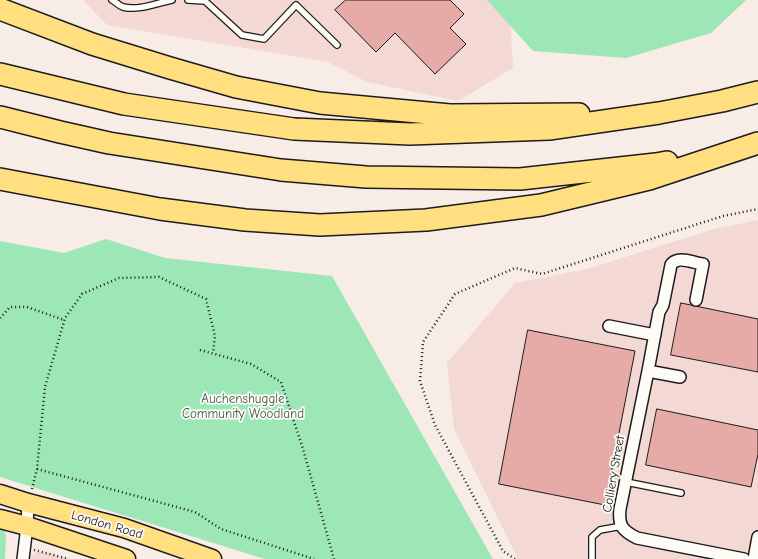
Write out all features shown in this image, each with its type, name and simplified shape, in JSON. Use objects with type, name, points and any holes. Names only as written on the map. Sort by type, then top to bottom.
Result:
[{"type":"highway","points":[[0,9],[92,44],[236,88],[320,103],[450,115],[659,113]]},
{"type":"highway","points":[[6,76],[124,104],[294,129],[410,134],[549,129],[659,113],[722,101],[758,92]]},
{"type":"highway","points":[[1,117],[109,143],[280,170],[366,177],[520,179],[656,164],[758,143]]},
{"type":"highway","points":[[0,179],[160,209],[245,220],[320,224],[426,220],[541,205],[649,179],[758,143]]},
{"type":"main road","name":"London Road","points":[[0,494],[28,503],[124,528],[212,559]]},
{"type":"main road","name":"London Road","points":[[0,519],[27,526],[126,559]]},
{"type":"street","name":"Colliery Street","points":[[696,300],[703,264],[676,260],[671,266],[663,305],[659,312],[619,517],[622,526],[628,534],[637,538],[650,542],[675,545],[744,559]]},
{"type":"street","points":[[609,326],[655,335]]},
{"type":"street","points":[[648,371],[680,377]]},
{"type":"street","points":[[23,559],[28,503]]},
{"type":"street","points":[[754,559],[758,537]]},
{"type":"lane","points":[[112,0],[122,7],[137,8],[172,0]]},
{"type":"lane","points":[[188,0],[205,1],[242,35],[264,39],[297,2],[337,45]]},
{"type":"lane","points":[[626,482],[681,493]]},
{"type":"lane","points":[[592,559],[592,537],[600,530],[622,526]]},
{"type":"path","points":[[514,559],[503,551],[435,425],[420,381],[423,342],[455,294],[515,268],[542,274],[723,216],[758,209]]},
{"type":"path","points":[[28,503],[37,469],[45,387],[64,320],[82,294],[119,278],[159,277],[206,299],[215,336],[213,353]]},
{"type":"path","points":[[0,318],[10,307],[27,307],[64,320]]},
{"type":"path","points":[[200,350],[251,364],[281,382],[334,559]]},
{"type":"path","points":[[37,469],[195,512],[221,529],[314,559]]},
{"type":"path","points":[[24,547],[68,559]]},
{"type":"shaded area","points":[[83,0],[493,0],[510,15],[513,68],[458,101],[367,82],[328,62],[107,25]]},
{"type":"shaded area","points":[[758,220],[758,559],[518,559],[454,429],[447,363],[515,283],[587,269],[714,229]]},
{"type":"shaded area","points":[[43,551],[68,559],[31,559],[31,556]]},
{"type":"green space","points":[[487,0],[746,0],[711,33],[626,58],[533,51]]},
{"type":"green space","name":"Auchenshuggle Community Woodland","points":[[106,239],[165,258],[332,276],[493,559],[265,559],[0,477],[0,241],[64,253]]},
{"type":"green space","points":[[0,528],[4,529],[6,536],[5,559],[0,559]]},
{"type":"building","points":[[346,0],[450,0],[464,14],[450,28],[466,44],[435,74],[395,33],[376,52],[335,10]]},
{"type":"building","points":[[681,303],[758,319],[758,372],[671,355]]},
{"type":"building","points":[[528,330],[635,351],[605,505],[499,484]]},
{"type":"building","points":[[657,409],[758,430],[758,454],[751,487],[646,465]]}]
